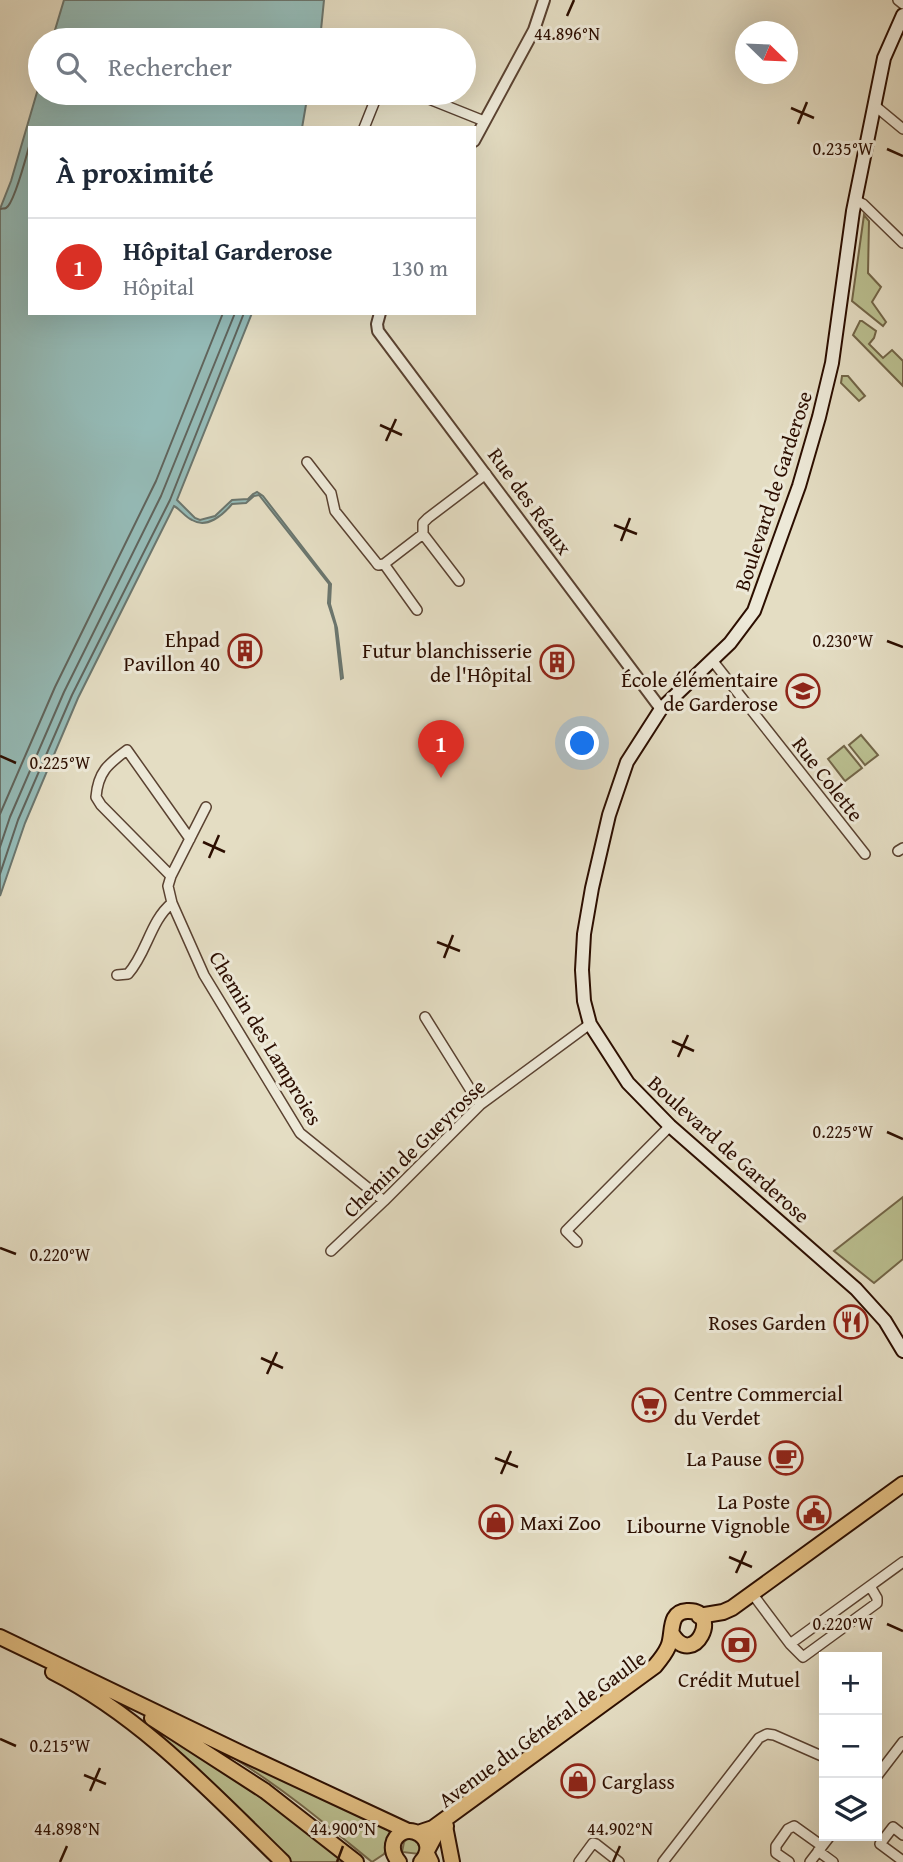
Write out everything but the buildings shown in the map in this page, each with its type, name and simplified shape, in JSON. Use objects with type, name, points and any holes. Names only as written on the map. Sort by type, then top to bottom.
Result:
[{"type":"main road","name":"Boulevard de Garderose","points":[[903,15],[900,31],[884,58],[855,200],[828,382],[799,486],[754,611],[730,643],[661,709],[625,766],[609,815],[592,888],[584,934],[582,970],[584,1001],[590,1024],[628,1083],[670,1125],[856,1289],[885,1321],[903,1351]]},
{"type":"main road","name":"Avenue du Général de Gaulle","points":[[702,1622],[732,1608],[903,1484]]},
{"type":"main road","name":"Avenue du Général de Gaulle","points":[[702,1622],[715,1621],[743,1609],[903,1494]]},
{"type":"main road","name":"Avenue du Général de Gaulle","points":[[426,1857],[436,1834],[445,1826],[663,1669],[678,1639],[672,1623],[677,1615],[691,1611],[702,1622],[701,1638],[693,1644],[678,1639]]},
{"type":"main road","points":[[0,1637],[413,1832]]},
{"type":"main road","name":"Avenue du Général de Gaulle","points":[[389,1859],[397,1836],[433,1828],[655,1666],[669,1646],[678,1639]]},
{"type":"main road","points":[[0,1646],[65,1678],[127,1719],[186,1767],[283,1862]]},
{"type":"main road","points":[[85,1677],[265,1791],[356,1862]]},
{"type":"main road","points":[[445,1826],[452,1862]]},
{"type":"main road","name":"Avenue du Général de Gaulle","points":[[413,1832],[425,1839],[426,1857]]},
{"type":"street","points":[[476,137],[534,30],[544,0]]},
{"type":"street","points":[[898,0],[903,4]]},
{"type":"street","points":[[365,126],[373,105]]},
{"type":"street","points":[[444,105],[484,121]]},
{"type":"street","points":[[874,106],[903,129]]},
{"type":"street","points":[[855,200],[863,204],[903,243]]},
{"type":"street","name":"Rue des Réaux","points":[[379,315],[378,331],[661,709]]},
{"type":"street","points":[[307,462],[331,493],[335,511],[378,565],[384,564],[423,534]]},
{"type":"street","points":[[459,581],[423,534],[423,523],[486,474]]},
{"type":"street","points":[[384,564],[417,610]]},
{"type":"street","name":"Rue Colette","points":[[712,660],[865,854]]},
{"type":"street","points":[[171,876],[96,797],[99,780],[110,763],[127,750],[190,839]]},
{"type":"street","name":"Chemin des Lamproies","points":[[206,807],[168,886],[172,903],[204,975],[300,1133],[384,1201]]},
{"type":"street","points":[[117,975],[128,974],[135,966],[162,911],[172,903]]},
{"type":"street","points":[[425,1017],[480,1105]]},
{"type":"street","name":"Chemin de Gueyrosse","points":[[331,1251],[480,1105],[590,1024]]},
{"type":"street","points":[[577,1242],[566,1231],[670,1125]]},
{"type":"street","points":[[790,1644],[903,1562]]},
{"type":"street","points":[[757,1600],[803,1657],[877,1603],[870,1586]]},
{"type":"street","points":[[663,1862],[759,1738],[766,1734],[774,1735],[819,1755]]},
{"type":"street","points":[[882,1769],[903,1742]]},
{"type":"street","points":[[789,1862],[775,1850],[788,1829],[793,1826],[820,1848],[832,1862]]},
{"type":"street","points":[[903,1835],[893,1828],[880,1844],[903,1861]]},
{"type":"street","points":[[810,1862],[826,1841]]},
{"type":"street","points":[[579,1862],[593,1843],[613,1860]]},
{"type":"green space","points":[[864,215],[869,221],[868,273],[881,287],[872,302],[886,322],[883,326],[852,301]]},
{"type":"green space","points":[[860,321],[876,331],[869,344],[883,358],[892,350],[903,361],[903,386],[853,335]]},
{"type":"green space","points":[[842,376],[848,376],[865,396],[859,401],[841,383]]},
{"type":"green space","points":[[861,735],[878,755],[865,765],[849,745]]},
{"type":"green space","points":[[844,746],[862,768],[845,781],[828,759]]},
{"type":"green space","points":[[903,1197],[903,1259],[874,1283],[834,1251]]},
{"type":"green space","points":[[126,1712],[238,1781],[348,1862],[291,1862],[236,1808]]},
{"type":"green space","points":[[192,1734],[397,1829],[384,1854],[372,1862],[277,1787]]},
{"type":"green space","points":[[408,1838],[417,1840],[419,1854],[402,1852],[404,1842]]},
{"type":"water","points":[[64,0],[324,0],[321,28],[56,28]]},
{"type":"water","points":[[33,105],[306,105],[302,126],[28,126],[28,315],[251,315],[177,500],[200,520],[215,516],[232,500],[248,499],[257,492],[263,496],[331,584],[330,604],[337,628],[343,678],[341,679],[335,625],[328,603],[329,584],[259,495],[246,503],[232,504],[219,516],[203,523],[189,519],[174,506],[78,698],[25,823],[0,896],[0,209]]},
{"type":"place","name":"Ehpad Pavillon 40","points":[[245,651]]},
{"type":"place","name":"Futur blanchisserie de l'Hôpital","points":[[557,662]]},
{"type":"place","name":"École élémentaire de Garderose","points":[[803,691]]},
{"type":"place","name":"Hôpital Garderose","points":[[441,778]]},
{"type":"place","name":"Roses Garden","points":[[851,1322]]},
{"type":"place","name":"Centre Commercial du Verdet","points":[[649,1405]]},
{"type":"place","name":"La Pause","points":[[786,1458]]},
{"type":"place","name":"La Poste Libourne Vignoble","points":[[814,1513]]},
{"type":"place","name":"Maxi Zoo","points":[[496,1522]]},
{"type":"place","name":"Crédit Mutuel","points":[[739,1645]]},
{"type":"place","name":"Carglass","points":[[578,1781]]}]
